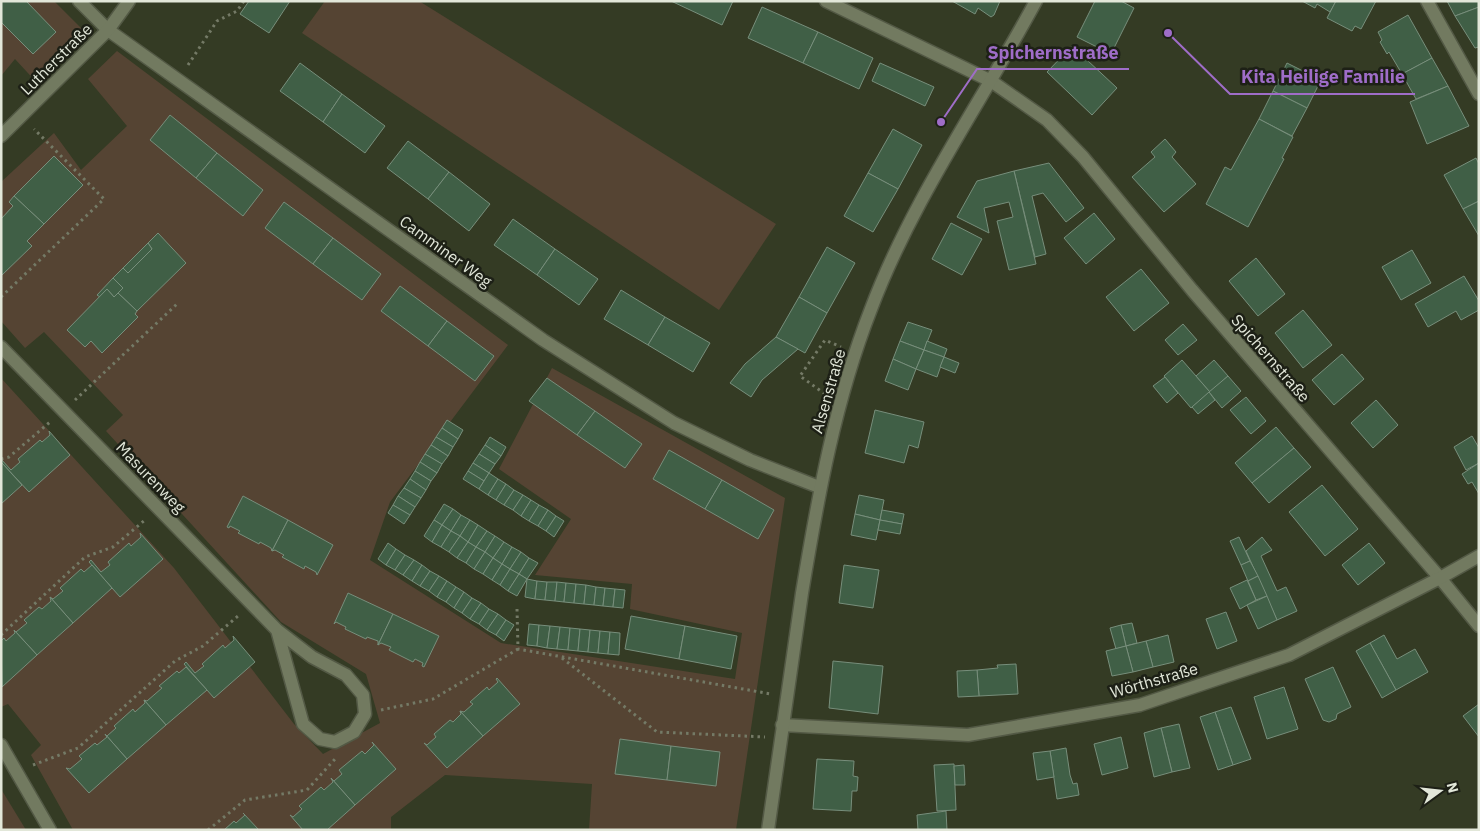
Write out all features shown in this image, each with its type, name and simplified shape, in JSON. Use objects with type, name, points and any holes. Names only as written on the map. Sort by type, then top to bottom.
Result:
[{"type":"street","name":"Camminer Weg","points":[[79,1],[108,30],[543,340],[674,423],[750,460],[820,487]]},
{"type":"street","name":"Lutherstraße","points":[[1,136],[108,30],[129,1]]},
{"type":"street","name":"Spichernstraße","points":[[826,1],[991,81],[1047,120],[1083,158],[1192,290],[1440,578],[1479,626]]},
{"type":"street","name":"Alsenstraße","points":[[768,830],[786,697],[820,487],[840,405],[855,354],[887,269],[963,126],[1036,1]]},
{"type":"street","points":[[1426,1],[1479,94]]},
{"type":"street","name":"Masurenweg","points":[[1,347],[277,630],[312,657],[346,675],[363,695],[365,714]]},
{"type":"street","name":"Wörthstraße","points":[[782,725],[968,735],[1140,705],[1288,655],[1440,578],[1479,556]]},
{"type":"street","points":[[277,630],[302,724],[320,739],[336,742],[354,732],[365,714]]},
{"type":"street","points":[[1,745],[50,830]]},
{"type":"path","points":[[178,80],[217,21],[237,11],[244,1]]},
{"type":"path","points":[[1,297],[104,199],[21,116]]},
{"type":"path","points":[[1,459],[9,457],[64,411],[176,304]]},
{"type":"path","points":[[840,405],[800,376],[825,340],[855,354]]},
{"type":"path","points":[[1,635],[85,557],[113,547],[159,509]]},
{"type":"path","points":[[16,771],[78,748],[175,661],[203,646],[251,604]]},
{"type":"path","points":[[517,609],[518,649]]},
{"type":"path","points":[[365,714],[433,699],[518,649],[786,697]]},
{"type":"path","points":[[562,657],[657,732],[780,738]]},
{"type":"path","points":[[208,830],[245,800],[307,790],[339,754],[336,742]]},
{"type":"shaded area","points":[[1,1],[54,1],[86,33],[39,85],[15,59],[1,76]]},
{"type":"shaded area","points":[[325,1],[419,1],[776,224],[719,310],[302,33]]},
{"type":"shaded area","points":[[117,51],[508,345],[390,502],[370,560],[501,643],[735,679],[742,633],[630,609],[632,584],[535,575],[571,519],[499,469],[552,368],[785,498],[736,830],[589,830],[592,784],[445,775],[391,817],[391,830],[73,830],[31,755],[41,745],[8,704],[1,707],[1,378],[174,568],[294,724],[323,754],[380,723],[366,674],[281,622],[106,431],[123,415],[44,332],[25,348],[1,321],[1,182],[54,133],[81,170],[127,126],[88,79]]},
{"type":"shaded area","points":[[1,789],[26,830],[1,830]]},
{"type":"building","points":[[1,1],[26,1],[56,32],[33,54],[1,22]]},
{"type":"building","points":[[249,1],[290,1],[269,33],[240,14]]},
{"type":"building","points":[[671,1],[733,1],[722,25]]},
{"type":"building","points":[[952,1],[1000,1],[994,15],[991,17],[978,8],[975,14]]},
{"type":"building","points":[[1095,1],[1121,1],[1134,8],[1111,54],[1077,37]]},
{"type":"building","points":[[1302,1],[1336,1],[1330,12],[1317,4],[1315,8]]},
{"type":"building","points":[[1336,1],[1376,1],[1361,29],[1355,26],[1352,31],[1327,18]]},
{"type":"building","points":[[1447,1],[1479,1],[1479,7],[1455,16]]},
{"type":"building","points":[[762,7],[818,32],[803,63],[748,38]]},
{"type":"building","points":[[1479,7],[1479,47],[1475,48],[1455,16]]},
{"type":"building","points":[[1408,15],[1432,58],[1402,74],[1389,52],[1387,54],[1380,42],[1382,40],[1378,32]]},
{"type":"building","points":[[818,32],[873,58],[859,89],[803,63]]},
{"type":"building","points":[[1072,46],[1117,88],[1092,115],[1047,72]]},
{"type":"building","points":[[1432,58],[1448,86],[1416,99],[1402,74]]},
{"type":"building","points":[[300,63],[342,94],[323,122],[280,91]]},
{"type":"building","points":[[880,63],[934,87],[925,106],[872,81]]},
{"type":"building","points":[[1287,63],[1321,80],[1307,108],[1273,91]]},
{"type":"building","points":[[1448,86],[1469,126],[1427,144],[1410,102]]},
{"type":"building","points":[[1273,91],[1307,108],[1292,136],[1259,119]]},
{"type":"building","points":[[342,94],[385,126],[365,153],[323,122]]},
{"type":"building","points":[[170,115],[217,153],[196,178],[150,140]]},
{"type":"building","points":[[1259,119],[1293,137],[1282,158],[1284,159],[1248,227],[1206,204],[1225,167],[1231,170]]},
{"type":"building","points":[[893,129],[922,145],[898,189],[868,173]]},
{"type":"building","points":[[1165,139],[1176,152],[1172,157],[1196,184],[1164,212],[1132,177],[1155,157],[1151,152]]},
{"type":"building","points":[[408,141],[449,172],[428,199],[387,168]]},
{"type":"building","points":[[217,153],[263,190],[243,216],[196,178]]},
{"type":"building","points":[[54,156],[83,185],[44,224],[14,196]]},
{"type":"building","points":[[1476,158],[1479,164],[1479,201],[1463,209],[1444,175]]},
{"type":"building","points":[[1049,163],[1084,208],[1066,222],[1043,193],[1032,196],[1046,254],[1035,257],[1014,171]]},
{"type":"building","points":[[1014,171],[1036,264],[1009,270],[997,221],[1013,217],[1009,202],[984,208],[989,233],[957,217],[977,181]]},
{"type":"building","points":[[449,172],[490,204],[469,231],[428,199]]},
{"type":"building","points":[[868,173],[898,189],[873,232],[844,216]]},
{"type":"building","points":[[14,196],[44,224],[27,241],[32,246],[1,276],[1,219],[13,206],[9,202]]},
{"type":"building","points":[[1479,201],[1479,236],[1463,209]]},
{"type":"building","points":[[284,202],[333,238],[313,264],[265,228]]},
{"type":"building","points":[[1094,213],[1115,239],[1086,264],[1064,238]]},
{"type":"building","points":[[513,219],[555,249],[537,275],[494,245]]},
{"type":"building","points":[[951,223],[982,239],[962,275],[932,259]]},
{"type":"building","points":[[158,233],[186,263],[137,311],[118,293],[123,288],[113,278],[123,268],[128,273],[152,249],[148,243]]},
{"type":"building","points":[[333,238],[381,274],[362,300],[313,264]]},
{"type":"building","points":[[148,243],[152,249],[128,273],[123,268]]},
{"type":"building","points":[[827,247],[855,263],[827,313],[799,297]]},
{"type":"building","points":[[555,249],[598,279],[579,305],[537,275]]},
{"type":"building","points":[[1412,250],[1431,283],[1401,300],[1382,267]]},
{"type":"building","points":[[1256,258],[1285,294],[1258,316],[1229,281]]},
{"type":"building","points":[[1141,269],[1169,303],[1134,331],[1106,297]]},
{"type":"building","points":[[1464,276],[1479,301],[1479,310],[1461,320],[1456,311],[1428,327],[1415,304]]},
{"type":"building","points":[[113,278],[123,288],[114,297],[107,289],[100,297],[97,295]]},
{"type":"building","points":[[400,286],[447,321],[428,346],[381,311]]},
{"type":"building","points":[[107,289],[114,297],[118,293],[137,311],[135,314],[138,317],[102,353],[91,341],[85,347],[67,330]]},
{"type":"building","points":[[621,290],[665,317],[648,345],[604,319]]},
{"type":"building","points":[[799,297],[827,313],[805,353],[776,337]]},
{"type":"building","points":[[1303,310],[1332,345],[1303,368],[1275,333]]},
{"type":"building","points":[[665,317],[710,343],[693,372],[648,345]]},
{"type":"building","points":[[447,321],[494,356],[475,381],[428,346]]},
{"type":"building","points":[[908,322],[932,330],[924,350],[900,341]]},
{"type":"building","points":[[1183,324],[1197,340],[1178,355],[1165,340]]},
{"type":"building","points":[[776,337],[798,349],[762,380],[751,397],[730,383],[745,364]]},
{"type":"building","points":[[900,341],[924,350],[916,369],[893,359]]},
{"type":"building","points":[[927,341],[947,349],[944,357],[924,350]]},
{"type":"building","points":[[924,350],[944,357],[937,377],[916,369]]},
{"type":"building","points":[[1342,354],[1364,379],[1334,405],[1312,380]]},
{"type":"building","points":[[944,357],[959,363],[955,373],[940,367]]},
{"type":"building","points":[[893,359],[916,369],[908,390],[885,381]]},
{"type":"building","points":[[1182,360],[1210,392],[1191,408],[1164,376]]},
{"type":"building","points":[[1214,360],[1228,376],[1210,392],[1196,376]]},
{"type":"building","points":[[1228,376],[1241,391],[1222,408],[1209,392]]},
{"type":"building","points":[[1165,377],[1178,393],[1167,403],[1153,386]]},
{"type":"building","points":[[547,378],[595,411],[577,435],[529,401]]},
{"type":"building","points":[[1209,392],[1215,400],[1198,414],[1192,407]]},
{"type":"building","points":[[1246,397],[1266,421],[1251,434],[1230,410]]},
{"type":"building","points":[[1376,400],[1398,425],[1373,448],[1351,423]]},
{"type":"building","points":[[875,410],[924,422],[918,448],[909,445],[904,463],[865,453]]},
{"type":"building","points":[[595,411],[642,444],[625,468],[577,435]]},
{"type":"building","points":[[447,420],[463,430],[458,439],[442,428]]},
{"type":"building","points":[[1276,427],[1294,448],[1252,483],[1235,463]]},
{"type":"building","points":[[442,428],[458,439],[453,447],[436,437]]},
{"type":"building","points":[[49,431],[70,455],[29,492],[1,462],[1,459],[11,470],[20,462],[18,459],[40,440],[42,442],[50,435]]},
{"type":"building","points":[[1472,436],[1479,448],[1479,463],[1466,470],[1454,447]]},
{"type":"building","points":[[436,437],[453,447],[448,456],[431,445]]},
{"type":"building","points":[[490,437],[506,447],[501,456],[485,445]]},
{"type":"building","points":[[431,445],[448,456],[442,464],[425,454]]},
{"type":"building","points":[[485,445],[501,456],[495,464],[479,454]]},
{"type":"building","points":[[1294,448],[1311,467],[1269,503],[1252,483]]},
{"type":"building","points":[[669,450],[722,480],[705,509],[653,479]]},
{"type":"building","points":[[425,454],[442,464],[437,473],[420,462]]},
{"type":"building","points":[[479,454],[495,464],[489,473],[473,463]]},
{"type":"building","points":[[420,462],[437,473],[431,481],[415,471]]},
{"type":"building","points":[[473,463],[489,473],[484,481],[468,471]]},
{"type":"building","points":[[1479,463],[1479,494],[1472,482],[1468,484],[1462,474]]},
{"type":"building","points":[[1,464],[22,485],[1,504]]},
{"type":"building","points":[[415,471],[431,481],[426,490],[410,479]]},
{"type":"building","points":[[468,471],[484,481],[479,489],[463,479]]},
{"type":"building","points":[[489,473],[498,479],[488,495],[479,489]]},
{"type":"building","points":[[410,479],[426,490],[421,498],[404,488]]},
{"type":"building","points":[[498,479],[506,484],[496,500],[488,495]]},
{"type":"building","points":[[722,480],[774,510],[758,539],[705,509]]},
{"type":"building","points":[[506,484],[514,490],[504,505],[496,500]]},
{"type":"building","points":[[1322,485],[1358,529],[1325,556],[1289,512]]},
{"type":"building","points":[[404,488],[421,498],[415,507],[398,496]]},
{"type":"building","points":[[514,490],[523,495],[513,510],[504,505]]},
{"type":"building","points":[[523,495],[531,500],[521,516],[513,510]]},
{"type":"building","points":[[859,495],[884,500],[880,520],[855,514]]},
{"type":"building","points":[[243,496],[288,520],[272,551],[271,548],[260,542],[259,544],[238,533],[240,531],[230,526],[229,528],[227,527]]},
{"type":"building","points":[[398,496],[415,507],[410,515],[393,505]]},
{"type":"building","points":[[531,500],[539,505],[529,521],[521,516]]},
{"type":"building","points":[[444,504],[453,509],[442,525],[434,520]]},
{"type":"building","points":[[393,505],[410,515],[404,524],[388,513]]},
{"type":"building","points":[[539,505],[548,510],[538,526],[529,521]]},
{"type":"building","points":[[453,509],[461,515],[451,531],[442,525]]},
{"type":"building","points":[[548,510],[556,516],[546,531],[538,526]]},
{"type":"building","points":[[882,510],[904,514],[902,524],[880,520]]},
{"type":"building","points":[[855,514],[880,520],[876,540],[851,535]]},
{"type":"building","points":[[461,515],[470,520],[460,536],[451,531]]},
{"type":"building","points":[[556,516],[564,521],[554,537],[546,531]]},
{"type":"building","points":[[288,520],[333,545],[317,575],[316,572],[305,566],[304,569],[282,557],[284,555],[275,550],[272,551]]},
{"type":"building","points":[[434,520],[442,525],[432,542],[424,536]]},
{"type":"building","points":[[470,520],[478,525],[468,542],[460,536]]},
{"type":"building","points":[[880,520],[902,524],[900,534],[878,530]]},
{"type":"building","points":[[442,525],[451,531],[441,547],[432,542]]},
{"type":"building","points":[[478,525],[487,531],[476,547],[468,542]]},
{"type":"building","points":[[451,531],[460,536],[449,552],[441,547]]},
{"type":"building","points":[[487,531],[495,536],[485,552],[476,547]]},
{"type":"building","points":[[140,533],[163,559],[120,597],[89,562],[91,560],[101,572],[110,565],[108,562],[129,543],[131,546],[141,537]]},
{"type":"building","points":[[460,536],[468,542],[457,558],[449,552]]},
{"type":"building","points":[[495,536],[504,542],[493,558],[485,552]]},
{"type":"building","points":[[1239,537],[1250,561],[1241,565],[1230,541]]},
{"type":"building","points":[[1262,537],[1272,550],[1261,556],[1277,591],[1286,587],[1297,611],[1277,620],[1246,551]]},
{"type":"building","points":[[468,542],[476,547],[466,563],[457,558]]},
{"type":"building","points":[[504,542],[512,547],[502,564],[493,558]]},
{"type":"building","points":[[388,543],[396,549],[386,565],[378,559]]},
{"type":"building","points":[[1369,543],[1385,563],[1358,585],[1342,565]]},
{"type":"building","points":[[476,547],[485,552],[474,569],[466,563]]},
{"type":"building","points":[[512,547],[521,552],[510,569],[502,564]]},
{"type":"building","points":[[396,549],[405,555],[395,570],[386,565]]},
{"type":"building","points":[[485,552],[493,558],[483,574],[474,569]]},
{"type":"building","points":[[521,552],[529,558],[519,574],[510,569]]},
{"type":"building","points":[[405,555],[414,560],[403,575],[395,570]]},
{"type":"building","points":[[493,558],[502,564],[492,580],[483,574]]},
{"type":"building","points":[[529,558],[538,563],[527,579],[519,574]]},
{"type":"building","points":[[414,560],[422,565],[412,581],[403,575]]},
{"type":"building","points":[[1250,561],[1258,576],[1248,581],[1241,565]]},
{"type":"building","points":[[502,564],[510,569],[500,585],[492,580]]},
{"type":"building","points":[[92,565],[112,588],[73,623],[50,597],[53,599],[63,591],[60,588],[81,569],[84,572]]},
{"type":"building","points":[[422,565],[430,571],[420,586],[412,581]]},
{"type":"building","points":[[844,565],[879,570],[873,608],[839,603]]},
{"type":"building","points":[[510,569],[519,574],[508,591],[500,585]]},
{"type":"building","points":[[430,571],[439,576],[429,591],[420,586]]},
{"type":"building","points":[[519,574],[527,579],[517,596],[508,591]]},
{"type":"building","points":[[439,576],[447,581],[437,597],[429,591]]},
{"type":"building","points":[[1258,576],[1267,596],[1256,600],[1248,581]]},
{"type":"building","points":[[527,579],[537,581],[535,599],[525,597]]},
{"type":"building","points":[[1247,580],[1256,600],[1240,609],[1230,588]]},
{"type":"building","points":[[447,581],[456,587],[446,602],[437,597]]},
{"type":"building","points":[[537,581],[547,582],[545,600],[535,599]]},
{"type":"building","points":[[547,582],[557,582],[555,601],[545,600]]},
{"type":"building","points":[[557,582],[566,583],[564,602],[555,601]]},
{"type":"building","points":[[566,583],[576,584],[574,603],[564,602]]},
{"type":"building","points":[[576,584],[586,585],[584,604],[574,603]]},
{"type":"building","points":[[586,585],[596,587],[594,605],[584,604]]},
{"type":"building","points":[[456,587],[464,592],[454,608],[446,602]]},
{"type":"building","points":[[596,587],[605,588],[603,606],[594,605]]},
{"type":"building","points":[[605,588],[615,589],[613,607],[603,606]]},
{"type":"building","points":[[615,589],[625,590],[623,608],[613,607]]},
{"type":"building","points":[[464,592],[472,598],[462,613],[454,608]]},
{"type":"building","points":[[348,593],[393,614],[378,645],[378,641],[367,637],[366,639],[345,629],[346,627],[336,622],[334,624]]},
{"type":"building","points":[[1267,596],[1277,620],[1258,629],[1247,605]]},
{"type":"building","points":[[50,597],[73,623],[37,655],[14,630],[16,632],[27,623],[24,620],[39,607],[42,609],[51,601]]},
{"type":"building","points":[[472,598],[481,603],[470,619],[462,613]]},
{"type":"building","points":[[481,603],[489,609],[479,624],[470,619]]},
{"type":"building","points":[[489,609],[498,614],[487,630],[479,624]]},
{"type":"building","points":[[1226,612],[1237,641],[1217,649],[1206,619]]},
{"type":"building","points":[[393,614],[439,636],[424,667],[422,666],[423,663],[415,659],[413,662],[389,650],[391,647],[381,643],[378,645]]},
{"type":"building","points":[[498,614],[506,620],[496,635],[487,630]]},
{"type":"building","points":[[631,616],[685,626],[679,659],[625,649]]},
{"type":"building","points":[[506,620],[514,625],[504,641],[496,635]]},
{"type":"building","points":[[1132,623],[1137,643],[1126,646],[1121,625]]},
{"type":"building","points":[[529,624],[539,625],[537,646],[527,645]]},
{"type":"building","points":[[539,625],[550,626],[547,648],[537,646]]},
{"type":"building","points":[[1121,625],[1126,646],[1116,649],[1110,628]]},
{"type":"building","points":[[550,626],[560,627],[557,649],[547,648]]},
{"type":"building","points":[[685,626],[737,636],[731,669],[679,659]]},
{"type":"building","points":[[560,627],[570,628],[568,650],[557,649]]},
{"type":"building","points":[[570,628],[580,629],[578,651],[568,650]]},
{"type":"building","points":[[580,629],[590,630],[588,652],[578,651]]},
{"type":"building","points":[[14,630],[37,655],[2,687],[1,641],[4,638],[6,641],[15,633]]},
{"type":"building","points":[[590,630],[600,631],[598,653],[588,652]]},
{"type":"building","points":[[600,631],[610,632],[608,654],[598,653]]},
{"type":"building","points":[[610,632],[620,633],[619,655],[608,654]]},
{"type":"building","points":[[1168,635],[1174,662],[1153,667],[1146,641]]},
{"type":"building","points":[[1384,635],[1397,659],[1415,649],[1428,672],[1396,690],[1370,643]]},
{"type":"building","points":[[233,636],[255,662],[214,698],[184,664],[186,662],[195,673],[223,645],[225,648],[234,640]]},
{"type":"building","points":[[1146,641],[1153,667],[1133,672],[1126,646]]},
{"type":"building","points":[[1370,643],[1396,690],[1382,698],[1356,651]]},
{"type":"building","points":[[1126,646],[1133,672],[1112,676],[1106,651]]},
{"type":"building","points":[[833,661],[883,666],[878,714],[829,708]]},
{"type":"building","points":[[1016,664],[1018,694],[979,696],[977,670],[998,668],[997,665]]},
{"type":"building","points":[[186,667],[207,690],[166,725],[144,700],[147,701],[162,688],[159,686],[177,671],[179,673]]},
{"type":"building","points":[[1333,667],[1351,707],[1337,714],[1336,719],[1329,722],[1323,720],[1305,679]]},
{"type":"building","points":[[977,670],[979,696],[958,697],[957,671]]},
{"type":"building","points":[[497,678],[520,704],[483,736],[460,711],[464,712],[473,704],[470,702],[487,687],[489,690],[498,682]]},
{"type":"building","points":[[1284,687],[1298,729],[1267,739],[1254,697]]},
{"type":"building","points":[[144,700],[166,725],[127,759],[105,734],[107,736],[116,728],[114,726],[133,709],[135,712],[145,703]]},
{"type":"building","points":[[1479,704],[1479,737],[1463,716]]},
{"type":"building","points":[[1231,707],[1251,759],[1233,765],[1215,712]]},
{"type":"building","points":[[460,711],[483,736],[447,768],[424,743],[427,745],[436,737],[434,734],[450,720],[453,722],[461,714]]},
{"type":"building","points":[[1215,712],[1233,765],[1218,770],[1200,717]]},
{"type":"building","points":[[1179,724],[1190,768],[1172,772],[1161,728]]},
{"type":"building","points":[[1161,728],[1172,772],[1154,777],[1144,733]]},
{"type":"building","points":[[105,734],[127,759],[89,793],[66,768],[70,769],[82,759],[79,756],[95,743],[97,745],[107,737]]},
{"type":"building","points":[[1121,737],[1128,768],[1102,775],[1094,744]]},
{"type":"building","points":[[620,739],[671,746],[667,780],[615,774]]},
{"type":"building","points":[[372,742],[396,769],[355,805],[331,778],[334,781],[342,774],[339,770],[362,751],[365,754],[374,745]]},
{"type":"building","points":[[671,746],[720,752],[716,786],[667,780]]},
{"type":"building","points":[[1066,748],[1070,775],[1073,784],[1077,783],[1079,795],[1057,799],[1050,751]]},
{"type":"building","points":[[1050,751],[1054,777],[1037,780],[1033,753]]},
{"type":"building","points":[[817,759],[854,761],[853,776],[858,777],[857,791],[852,791],[851,811],[813,809]]},
{"type":"building","points":[[954,764],[956,810],[937,811],[934,765]]},
{"type":"building","points":[[964,765],[965,785],[955,785],[954,766]]},
{"type":"building","points":[[331,778],[355,805],[327,830],[303,830],[290,815],[293,817],[302,809],[299,806],[321,787],[324,790],[333,782]]},
{"type":"building","points":[[946,811],[947,830],[918,830],[917,815]]},
{"type":"building","points":[[245,815],[259,830],[224,830],[234,821],[236,823]]},
{"type":"place","name":"Kita Heilige Familie","points":[[1168,33]]},
{"type":"place","name":"Spichernstraße","points":[[941,122]]}]
